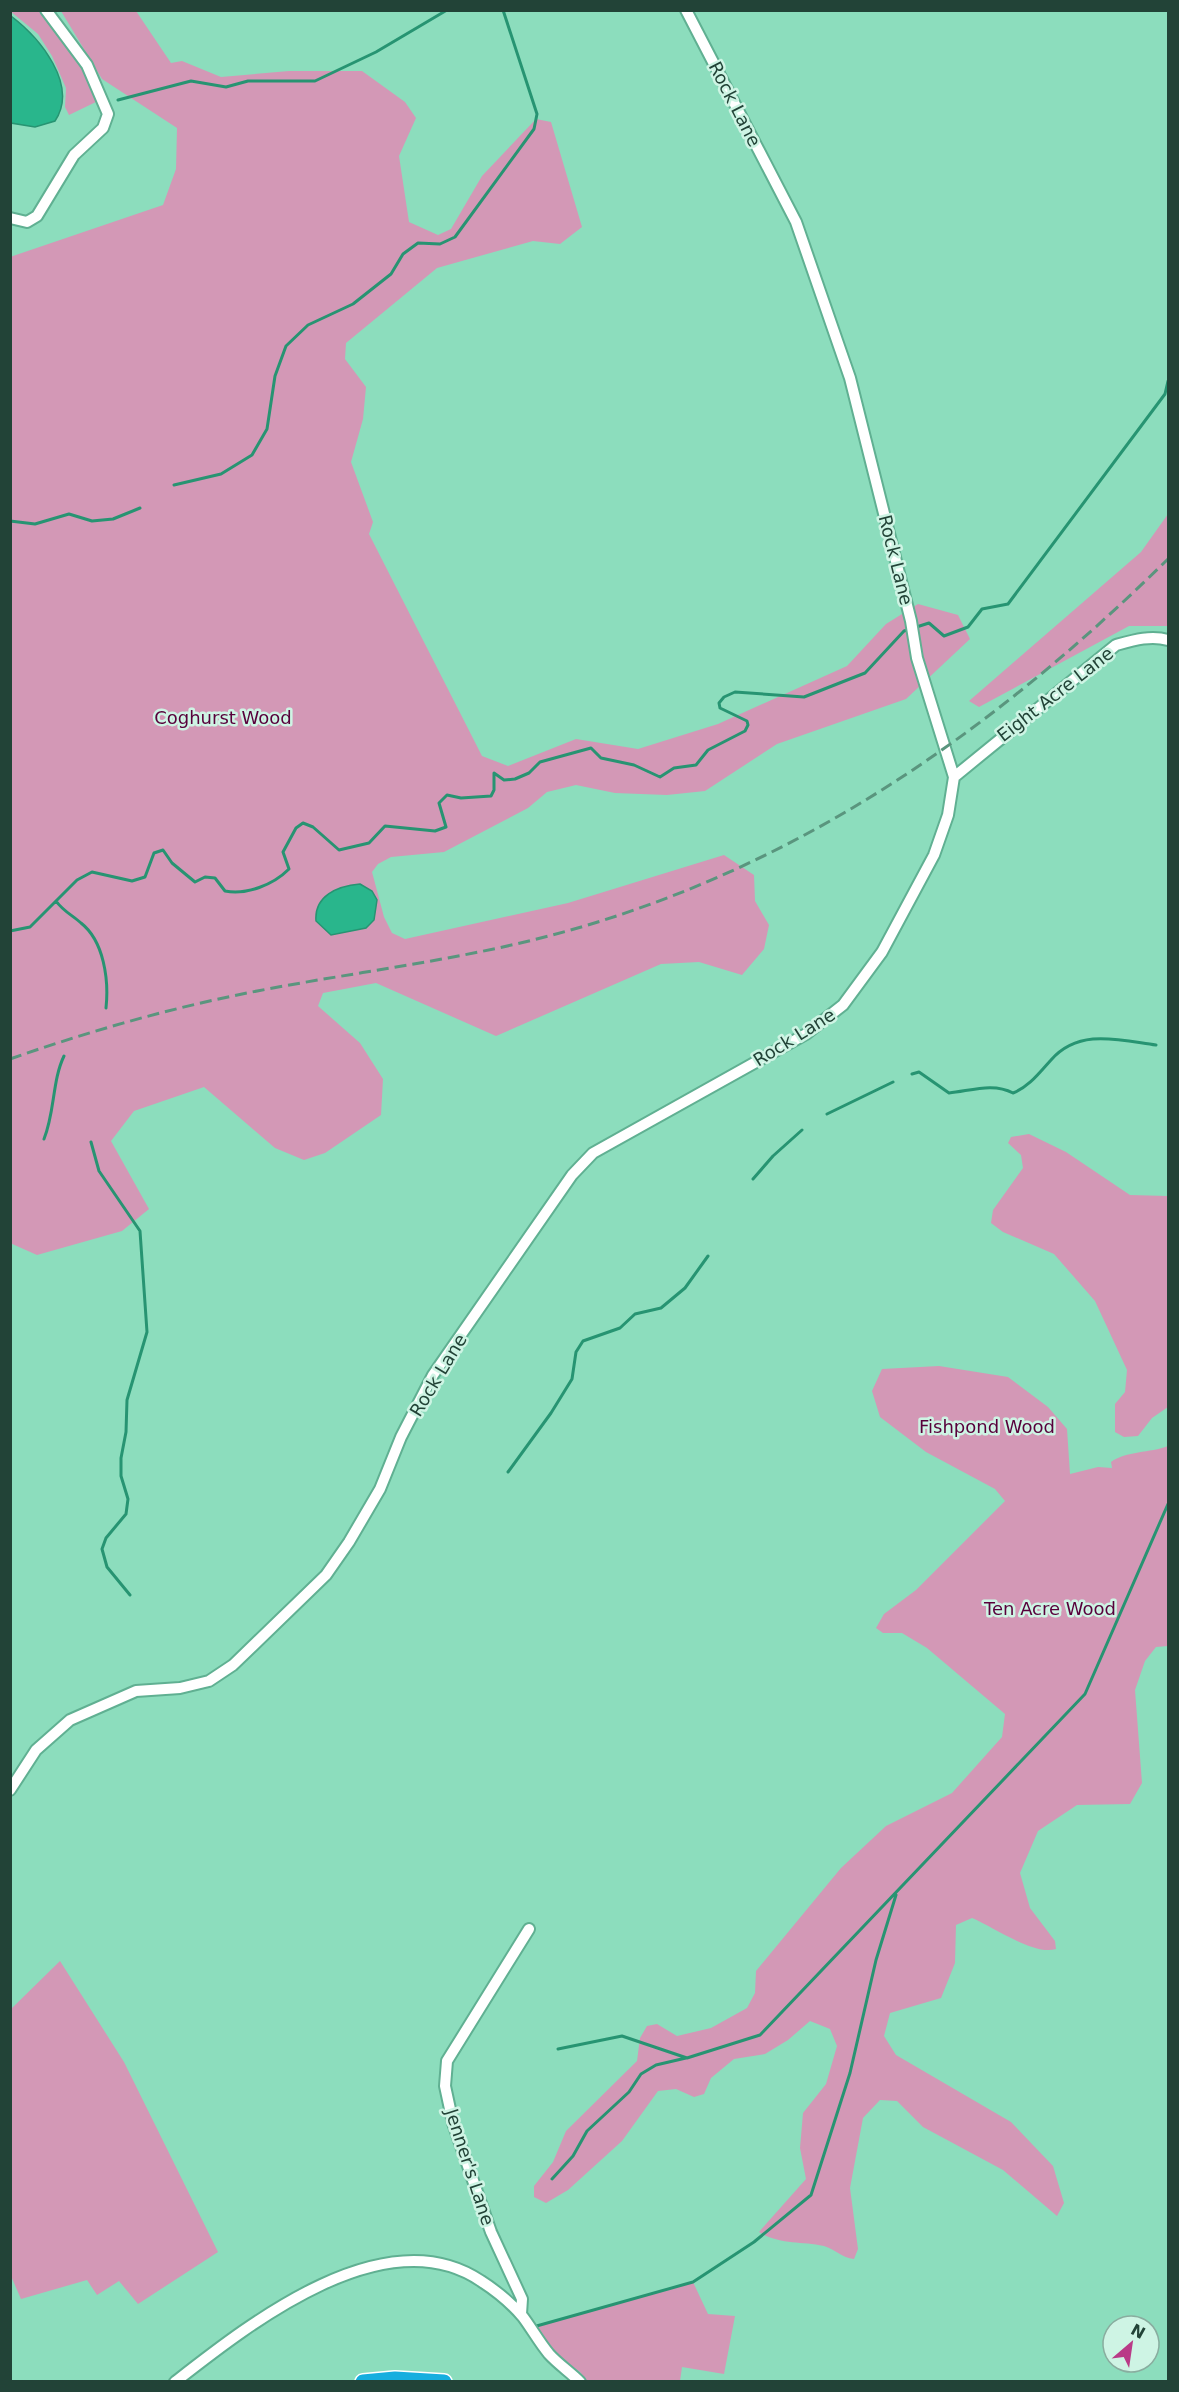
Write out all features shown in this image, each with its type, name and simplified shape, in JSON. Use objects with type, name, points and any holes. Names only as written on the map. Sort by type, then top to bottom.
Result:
[{"type":"highway","points":[[363,2382],[395,2379],[444,2382]]},
{"type":"street","points":[[10,218],[27,222],[37,216],[74,155],[103,128],[108,114],[87,66],[46,10]]},
{"type":"street","name":"Rock Lane","points":[[10,1790],[36,1750],[70,1720],[136,1691],[180,1688],[209,1681],[233,1665],[326,1575],[349,1542],[380,1489],[401,1437],[433,1375],[572,1175],[593,1153],[806,1034],[843,1005],[867,975],[934,855],[948,815],[954,777],[917,658],[915,635],[850,378],[796,222],[686,10]]},
{"type":"street","name":"Eight Acre Lane","points":[[954,777],[1116,645],[1137,639],[1159,637],[1168,640]]},
{"type":"street","name":"Jenner's Lane","points":[[521,2314],[522,2299],[491,2232],[465,2162],[445,2086],[447,2061],[529,1929]]},
{"type":"street","points":[[175,2382],[296,2295],[366,2268],[407,2263],[448,2266],[481,2281],[521,2314],[550,2355],[580,2382]]},
{"type":"green space","points":[[10,11],[41,11],[73,42],[98,101],[69,115],[65,107],[66,88],[52,56],[38,34]]},
{"type":"green space","name":"Coghurst Wood","points":[[61,11],[136,11],[171,63],[182,61],[221,77],[289,71],[362,71],[405,102],[416,118],[399,156],[409,222],[438,235],[451,229],[482,176],[536,119],[551,122],[582,227],[560,244],[533,241],[437,268],[346,343],[345,359],[366,387],[363,419],[351,462],[373,522],[369,534],[482,756],[508,766],[576,739],[638,749],[718,724],[847,666],[886,624],[918,604],[958,615],[970,639],[906,699],[777,744],[705,791],[667,795],[615,793],[576,785],[547,792],[528,808],[444,852],[391,857],[378,864],[372,872],[384,917],[392,933],[405,939],[568,903],[724,855],[754,875],[755,901],[769,925],[764,949],[742,975],[699,962],[661,964],[496,1036],[376,983],[323,993],[318,1006],[360,1043],[383,1079],[381,1115],[325,1153],[304,1160],[275,1148],[204,1087],[134,1111],[111,1141],[149,1209],[122,1231],[37,1255],[10,1243],[10,257],[163,205],[176,169],[177,128],[102,79]]},
{"type":"green space","points":[[1168,514],[1168,626],[1129,626],[979,707],[969,701],[1141,552]]},
{"type":"green space","points":[[1029,1134],[1066,1152],[1130,1195],[1168,1196],[1168,1407],[1152,1418],[1138,1436],[1124,1437],[1115,1432],[1115,1404],[1125,1392],[1127,1370],[1095,1301],[1054,1254],[1003,1232],[991,1223],[993,1210],[1023,1168],[1021,1155],[1008,1143],[1011,1137]]},
{"type":"green space","name":"Ten Acre Wood","points":[[939,1366],[1008,1377],[1048,1407],[1067,1429],[1070,1474],[1098,1467],[1112,1468],[1111,1462],[1117,1458],[1168,1446],[1168,1646],[1156,1647],[1145,1661],[1135,1690],[1142,1783],[1130,1804],[1077,1805],[1038,1831],[1020,1873],[1030,1908],[1055,1941],[1056,1949],[1047,1950],[1026,1945],[972,1918],[956,1925],[955,1963],[941,1998],[890,2013],[884,2036],[896,2055],[1011,2122],[1053,2166],[1064,2203],[1057,2216],[1003,2170],[923,2127],[897,2101],[880,2100],[863,2118],[850,2188],[858,2249],[854,2259],[824,2246],[783,2241],[759,2232],[806,2179],[800,2148],[803,2113],[826,2084],[837,2046],[830,2029],[810,2021],[788,2040],[765,2054],[734,2059],[711,2078],[704,2094],[694,2097],[676,2089],[658,2091],[622,2141],[568,2190],[546,2203],[534,2197],[534,2186],[553,2162],[566,2131],[637,2061],[640,2038],[647,2026],[657,2024],[677,2036],[711,2028],[747,2008],[755,1993],[756,1971],[841,1868],[886,1826],[952,1793],[1002,1737],[1005,1714],[927,1648],[902,1633],[883,1633],[876,1628],[884,1614],[916,1590],[1005,1501],[995,1489],[926,1452],[880,1417],[872,1391],[882,1369]]},
{"type":"green space","points":[[60,1961],[124,2062],[218,2252],[138,2304],[119,2281],[97,2295],[87,2280],[21,2299],[11,2276],[11,2009]]},
{"type":"green space","points":[[693,2282],[708,2314],[735,2316],[724,2374],[682,2367],[680,2381],[587,2381],[580,2372],[560,2358],[533,2327]]},
{"type":"shaded area","points":[[11,16],[44,49],[53,63],[62,92],[61,107],[55,121],[35,127],[11,123]]},
{"type":"shaded area","points":[[360,884],[372,891],[377,900],[374,920],[366,928],[331,935],[316,921],[319,905],[335,890]]},
{"type":"waterway","points":[[118,100],[191,81],[226,87],[248,81],[315,81],[376,52],[447,10]]},
{"type":"waterway","points":[[174,485],[221,474],[252,455],[267,429],[275,376],[286,346],[308,325],[353,304],[391,274],[403,254],[418,243],[440,244],[455,237],[534,129],[537,114],[503,10]]},
{"type":"waterway","points":[[10,931],[30,927],[77,880],[92,872],[132,881],[145,877],[154,853],[163,850],[172,863],[195,882],[205,877],[215,878],[225,891],[242,892],[268,884],[289,869],[283,852],[296,828],[303,823],[313,827],[339,850],[369,843],[385,826],[435,831],[446,827],[439,803],[447,795],[461,798],[491,796],[494,790],[494,773],[504,780],[515,779],[529,773],[540,762],[591,748],[601,758],[634,765],[660,777],[674,768],[696,765],[708,750],[745,731],[748,725],[747,721],[720,708],[719,703],[724,697],[735,692],[804,697],[865,673],[904,631],[929,623],[944,636],[968,627],[982,609],[1008,604],[1165,394],[1168,381]]},
{"type":"waterway","points":[[10,521],[35,524],[69,514],[92,521],[113,519],[140,508]]},
{"type":"waterway","points":[[56,901],[89,931],[100,950],[107,985],[106,1008]]},
{"type":"waterway","points":[[912,1074],[919,1072],[949,1093],[981,1088],[998,1088],[1013,1093],[1029,1083],[1062,1050],[1074,1043],[1114,1039],[1156,1045]]},
{"type":"waterway","points":[[44,1139],[48,1129],[57,1076],[64,1056]]},
{"type":"waterway","points":[[827,1114],[893,1082]]},
{"type":"waterway","points":[[753,1179],[773,1156],[802,1130]]},
{"type":"waterway","points":[[91,1142],[99,1171],[140,1231],[147,1332],[127,1400],[121,1476],[128,1499],[126,1514],[106,1538],[102,1549],[107,1567],[130,1595]]},
{"type":"waterway","points":[[508,1472],[551,1413],[572,1379],[576,1352],[583,1341],[620,1328],[635,1314],[661,1308],[685,1288],[708,1256]]},
{"type":"waterway","points":[[558,2049],[622,2036],[687,2058],[760,2035],[1085,1694],[1168,1504]]},
{"type":"waterway","points":[[533,2327],[693,2282],[754,2242],[811,2195],[850,2073],[876,1960],[896,1895]]},
{"type":"waterway","points":[[552,2179],[573,2156],[587,2131],[629,2092],[641,2074],[656,2065],[686,2058]]},
{"type":"railway","points":[[10,1059],[127,1022],[217,999],[533,940],[625,913],[713,879],[796,839],[876,793],[953,742],[1027,685],[1099,624],[1168,559]]},
{"type":"park label","name":"Fishpond Wood","points":[[987,1426]]}]
